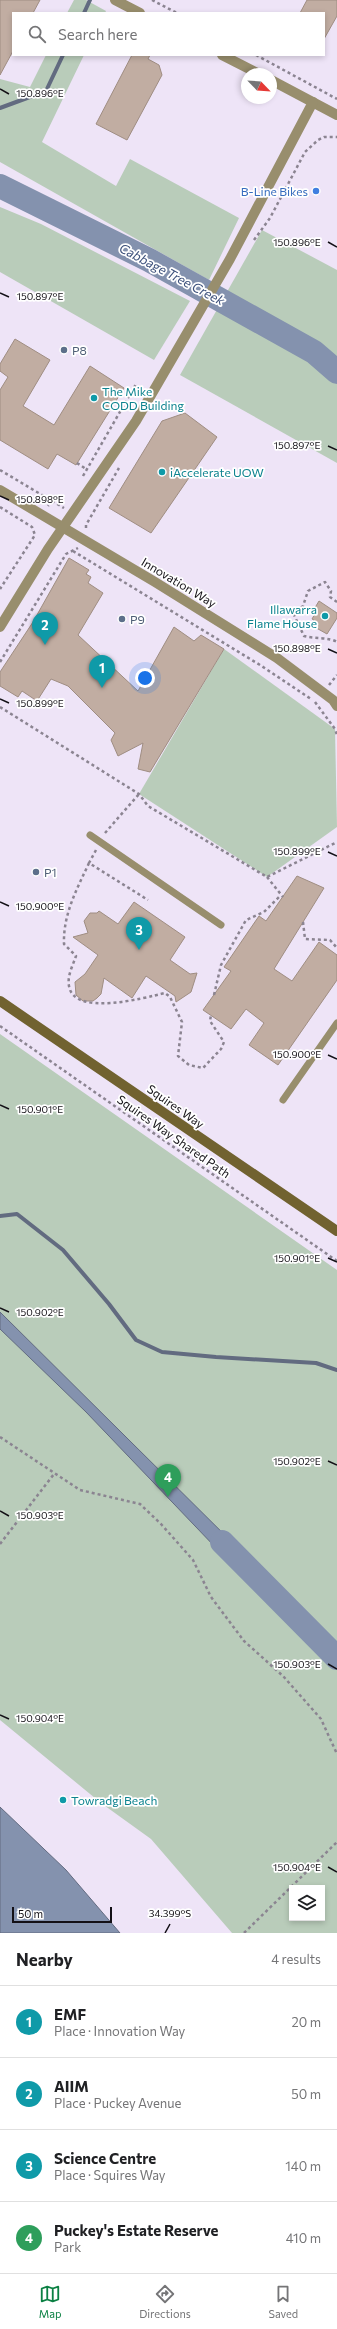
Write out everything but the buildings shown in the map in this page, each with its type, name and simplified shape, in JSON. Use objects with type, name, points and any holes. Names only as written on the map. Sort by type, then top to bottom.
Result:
[{"type":"main road","name":"Squires Way","points":[[0,1001],[337,1231]]},
{"type":"street","points":[[115,0],[138,12]]},
{"type":"street","points":[[224,56],[247,68]]},
{"type":"street","points":[[277,83],[337,114]]},
{"type":"street","points":[[0,627],[62,529],[123,441],[169,364],[230,259],[313,102]]},
{"type":"street","name":"Innovation Way","points":[[0,490],[62,529],[155,582],[277,658],[333,700],[337,706]]},
{"type":"lane","points":[[90,835],[221,925]]},
{"type":"lane","points":[[283,1100],[337,1023]]},
{"type":"path","points":[[152,0],[175,12]]},
{"type":"path","points":[[258,56],[337,99]]},
{"type":"path","points":[[251,245],[270,218],[305,152],[318,140],[324,137],[337,137]]},
{"type":"path","points":[[79,482],[136,384]]},
{"type":"path","points":[[77,463],[86,469]]},
{"type":"path","points":[[52,501],[63,508],[67,502]]},
{"type":"path","points":[[0,511],[1,508],[32,527],[35,535],[0,589]]},
{"type":"path","points":[[0,662],[66,554],[73,551],[260,665],[316,703],[337,734]]},
{"type":"path","points":[[337,602],[330,597],[331,591],[325,582],[308,591],[304,606],[294,615],[304,636],[318,639],[331,638],[337,642]]},
{"type":"path","points":[[0,707],[139,794],[148,806],[267,877],[281,896],[264,912],[246,920],[221,966],[214,995]]},
{"type":"path","points":[[267,877],[337,842]]},
{"type":"path","points":[[90,863],[70,905],[63,929],[64,944],[76,956],[69,976],[69,986],[73,995],[83,1002],[103,1003],[165,993],[170,997],[182,1022],[178,1056],[189,1065],[203,1068],[221,1049],[224,1042],[210,1021],[211,1015]]},
{"type":"path","points":[[303,922],[305,939],[330,940],[337,948]]},
{"type":"path","name":"Squires Way Shared Path","points":[[0,1026],[337,1261]]},
{"type":"path","points":[[0,1437],[80,1490],[140,1504],[162,1524],[193,1560],[211,1597],[244,1641],[283,1676],[321,1719],[337,1754]]},
{"type":"path","points":[[0,1544],[54,1474]]},
{"type":"path","points":[[244,1933],[337,1842]]},
{"type":"green space","points":[[74,0],[86,0],[106,11],[106,12],[68,12]]},
{"type":"green space","points":[[46,56],[84,56],[42,142],[116,186],[130,159],[239,218],[209,280],[0,162],[0,79],[30,87]]},
{"type":"green space","points":[[0,207],[41,224],[190,301],[154,360],[0,272]]},
{"type":"green space","points":[[262,230],[337,270],[337,463],[180,375]]},
{"type":"green space","points":[[224,649],[335,729],[337,827],[267,877],[139,794]]},
{"type":"green space","points":[[0,1034],[337,1270],[337,1933],[232,1933],[151,1839],[101,1803],[0,1720]]},
{"type":"water","points":[[0,1312],[250,1560],[239,1572],[86,1412],[0,1329]]},
{"type":"water","points":[[0,1807],[66,1870],[120,1933],[0,1933]]},
{"type":"waterway","points":[[84,12],[90,0]]},
{"type":"waterway","points":[[0,108],[46,91],[63,56]]},
{"type":"waterway","name":"Cabbage Tree Creek","points":[[0,186],[149,260],[314,352],[337,372]]},
{"type":"waterway","points":[[0,1216],[17,1214],[63,1250],[109,1304],[136,1340],[162,1352],[316,1363],[337,1370]]},
{"type":"waterway","points":[[222,1542],[337,1658]]},
{"type":"place","name":"B-Line Bikes","points":[[316,191]]},
{"type":"place","name":"P8","points":[[64,350]]},
{"type":"place","name":"The Mike CODD Building","points":[[94,398]]},
{"type":"place","name":"iAccelerate UOW","points":[[162,472]]},
{"type":"place","name":"Illawarra Flame House","points":[[325,616]]},
{"type":"place","name":"P9","points":[[122,619]]},
{"type":"place","name":"AIIM","points":[[45,645]]},
{"type":"place","name":"EMF","points":[[102,688]]},
{"type":"place","name":"P1","points":[[36,872]]},
{"type":"place","name":"Science Centre","points":[[139,950]]},
{"type":"place","name":"Puckey's Estate Reserve","points":[[168,1497]]},
{"type":"place","name":"Towradgi Beach","points":[[63,1800]]}]
